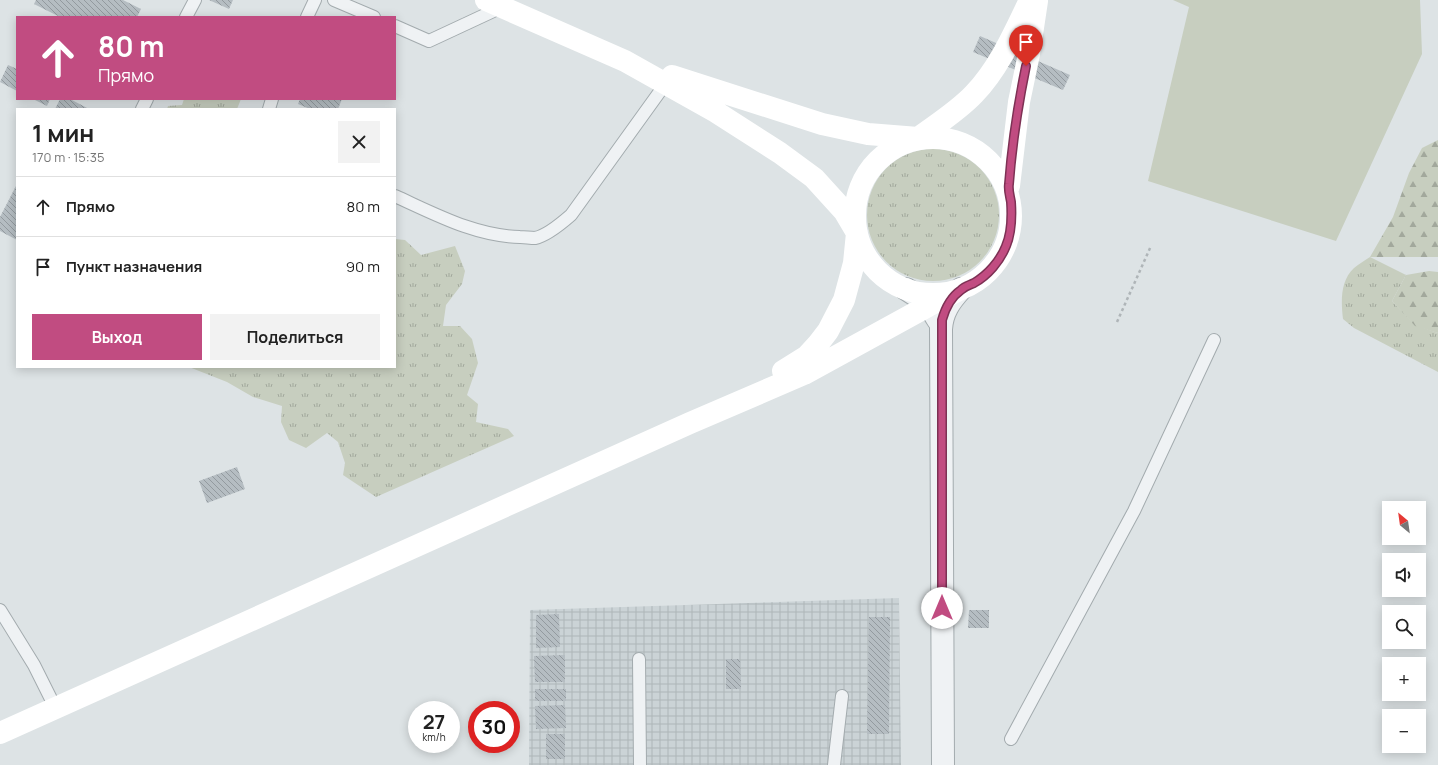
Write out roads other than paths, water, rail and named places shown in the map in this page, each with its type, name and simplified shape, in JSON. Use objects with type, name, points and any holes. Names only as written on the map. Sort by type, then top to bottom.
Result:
[{"type":"street","points":[[690,423],[798,363],[818,344],[828,331],[844,300],[854,263],[856,205],[859,191],[868,173],[881,157],[893,148],[918,138],[974,94],[992,72],[1009,44],[1030,0]]},
{"type":"street","points":[[0,733],[690,423],[804,374],[975,282],[987,273],[998,261],[1005,248],[1010,233],[1012,218],[1009,186],[1018,102],[1029,54],[1037,0]]},
{"type":"street","points":[[494,4],[625,61],[716,112],[780,153],[814,178],[844,211],[856,233],[864,253],[874,267],[886,278],[918,296],[936,316],[941,329]]},
{"type":"street","points":[[625,61],[822,124],[868,134],[918,138],[934,137],[964,143],[978,151],[990,161],[1009,186]]},
{"type":"street","points":[[906,289],[934,294],[961,289]]},
{"type":"street","points":[[943,765],[941,329],[944,312],[961,289]]},
{"type":"lane","points":[[187,16],[195,0]]},
{"type":"lane","points":[[307,16],[315,0]]},
{"type":"lane","points":[[334,0],[372,16]]},
{"type":"lane","points":[[396,26],[429,41],[494,4]]},
{"type":"lane","points":[[396,196],[456,224],[487,234],[536,238],[558,227],[571,215],[666,83]]},
{"type":"lane","points":[[1011,739],[1134,512],[1214,340]]},
{"type":"lane","points":[[0,610],[34,665],[56,709]]},
{"type":"lane","points":[[639,659],[640,765]]},
{"type":"lane","points":[[834,765],[842,696]]}]
